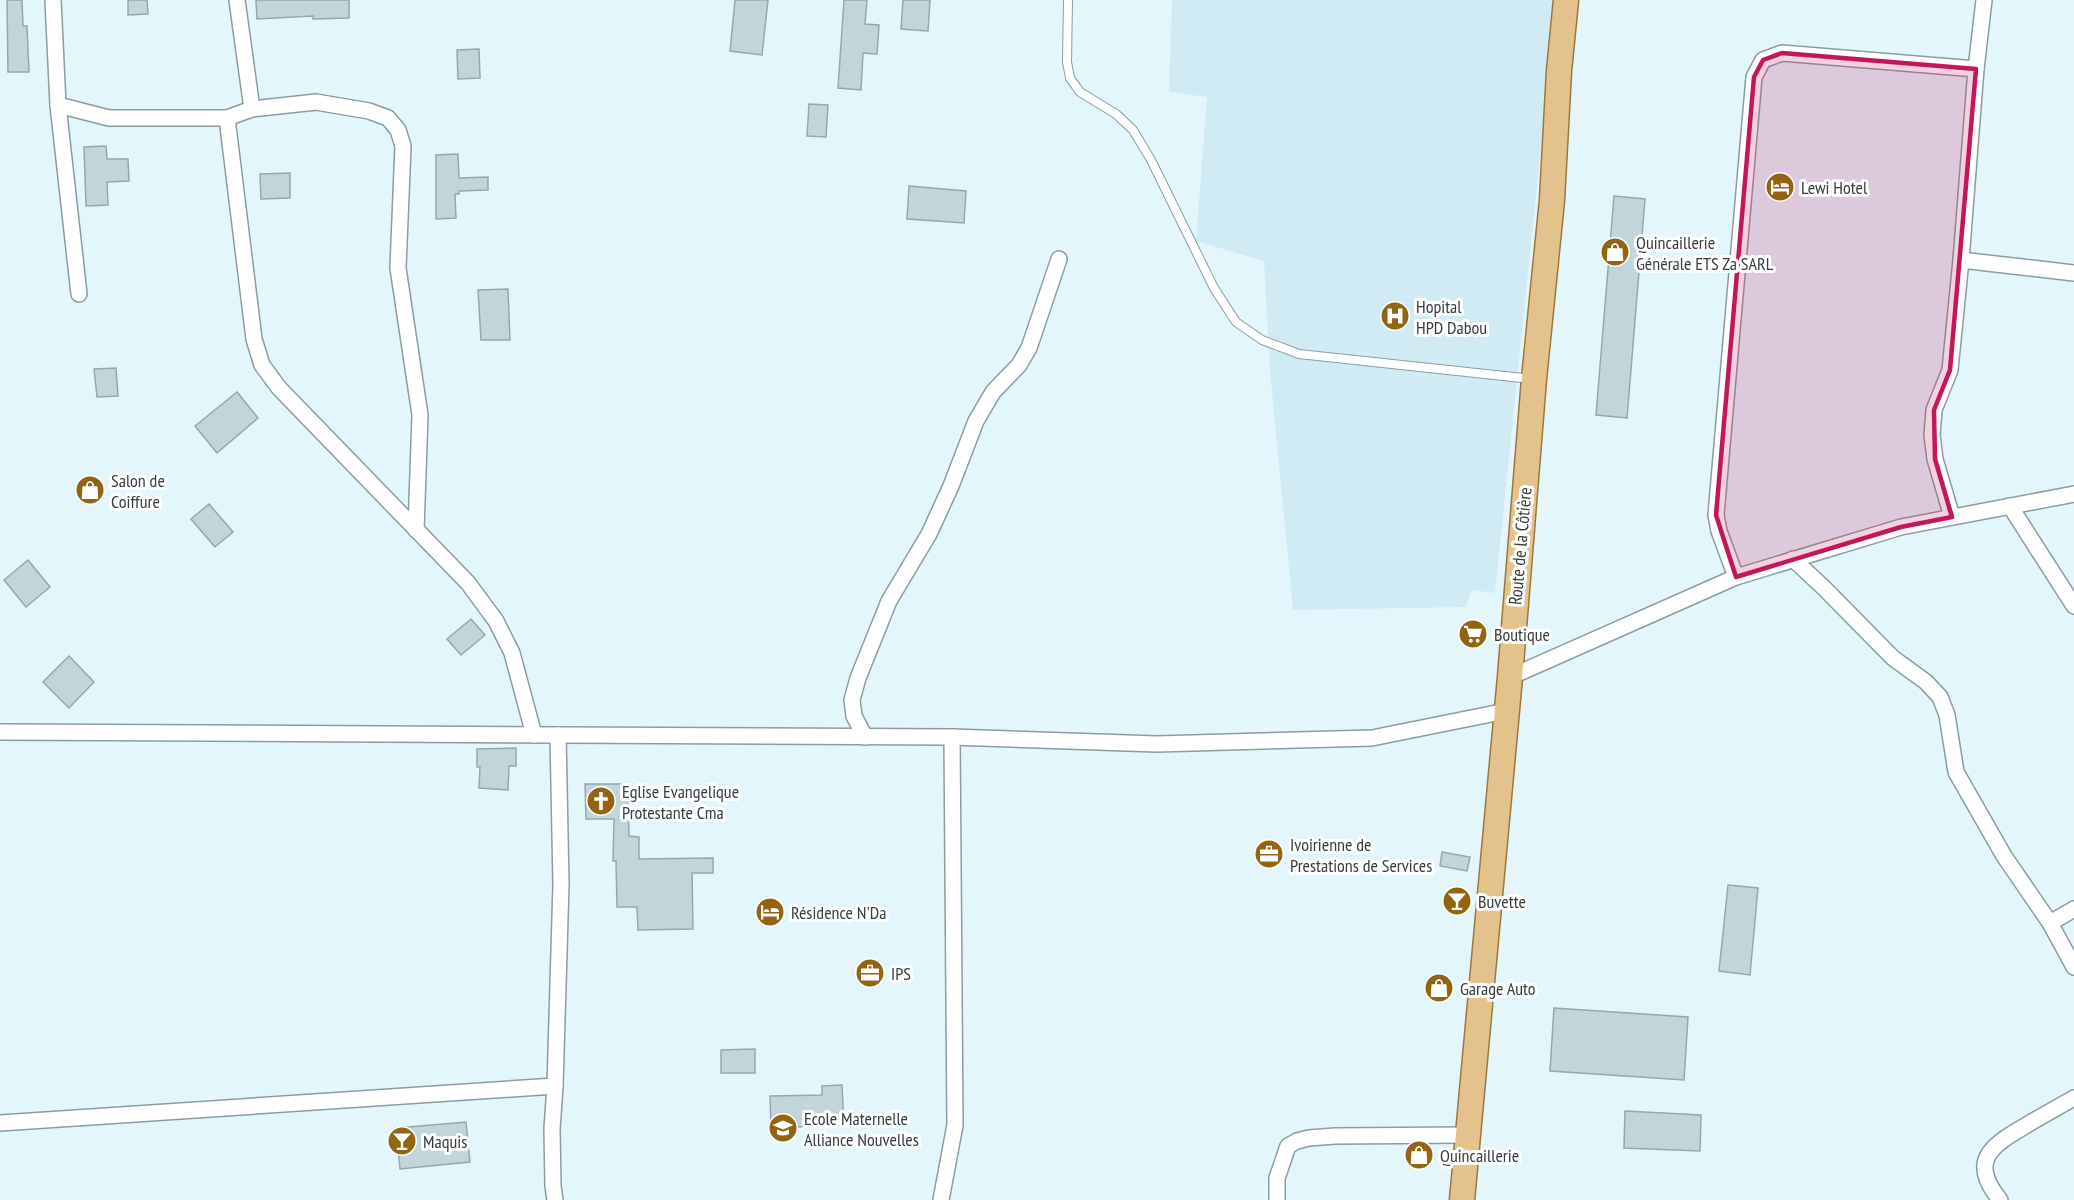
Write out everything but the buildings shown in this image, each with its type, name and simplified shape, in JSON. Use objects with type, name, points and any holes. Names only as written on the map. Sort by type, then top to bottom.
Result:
[{"type":"main road","name":"Route de la Côtière","points":[[1462,1200],[1510,677],[1534,379],[1552,200],[1559,70],[1566,0]]},
{"type":"street","points":[[53,0],[58,105],[79,294]]},
{"type":"street","points":[[237,0],[252,109]]},
{"type":"street","points":[[1952,517],[1935,459],[1932,435],[1934,410],[1950,370],[1984,0]]},
{"type":"street","points":[[1736,577],[1719,531],[1716,515],[1754,77],[1763,60],[1782,53],[1976,69]]},
{"type":"street","points":[[58,105],[109,118],[227,118],[252,109],[316,102],[369,111],[388,118],[398,130],[403,146],[398,268],[420,415],[416,530]]},
{"type":"street","points":[[227,118],[254,339],[262,365],[279,388],[468,583],[496,621],[512,653],[534,735]]},
{"type":"street","points":[[865,737],[854,716],[852,700],[858,678],[884,612],[933,524],[951,486],[976,421],[993,392],[1019,365],[1029,348],[1059,259]]},
{"type":"street","points":[[1961,260],[2074,273]]},
{"type":"street","points":[[1510,677],[1736,577],[1901,527],[2074,494]]},
{"type":"street","points":[[2010,506],[2074,606]]},
{"type":"street","points":[[1793,559],[1893,658],[1926,682],[1940,697],[1947,715],[1956,772],[2004,856],[2050,923],[2074,967]]},
{"type":"street","points":[[0,732],[952,737],[1156,744],[1372,738],[1506,711]]},
{"type":"street","points":[[0,723],[16,733]]},
{"type":"street","points":[[555,1200],[552,1129],[561,884],[558,735]]},
{"type":"street","points":[[941,1200],[954,1125],[952,737]]},
{"type":"street","points":[[2050,923],[2074,909]]},
{"type":"street","points":[[0,1124],[555,1086]]},
{"type":"street","points":[[2000,1200],[1986,1179],[1987,1155],[1999,1141],[2074,1098]]},
{"type":"street","points":[[1276,1200],[1277,1178],[1288,1146],[1297,1141],[1335,1136],[1468,1135]]},
{"type":"lane","points":[[1068,0],[1067,62],[1070,78],[1080,92],[1116,114],[1133,130],[1151,160],[1214,288],[1236,322],[1262,340],[1299,354],[1534,379]]},
{"type":"highlighted area","points":[[1782,53],[1976,69],[1950,370],[1934,410],[1935,459],[1952,517],[1901,527],[1736,577],[1716,515],[1754,77],[1763,60]]},
{"type":"shaded area","name":"Hopital HPD Dabou","points":[[1172,0],[1556,0],[1495,593],[1472,590],[1466,607],[1293,610],[1270,371],[1264,261],[1196,241],[1207,97],[1169,92]]},
{"type":"place","name":"Lewi Hotel","points":[[1780,187]]},
{"type":"place","name":"Quincaillerie Générale ETS Za SARL","points":[[1615,252]]},
{"type":"place","name":"Hopital HPD Dabou","points":[[1395,316]]},
{"type":"place","name":"Salon de Coiffure","points":[[90,490]]},
{"type":"place","name":"Boutique","points":[[1473,634]]},
{"type":"place","name":"Eglise Evangelique Protestante Cma","points":[[601,801]]},
{"type":"place","name":"Ivoirienne de Prestations de Services","points":[[1269,854]]},
{"type":"place","name":"Buvette","points":[[1457,901]]},
{"type":"place","name":"Résidence N'Da","points":[[770,912]]},
{"type":"place","name":"IPS","points":[[870,973]]},
{"type":"place","name":"Garage Auto","points":[[1439,988]]},
{"type":"place","name":"Ecole Maternelle Alliance Nouvelles","points":[[783,1128]]},
{"type":"place","name":"Maquis","points":[[402,1141]]},
{"type":"place","name":"Quincaillerie","points":[[1419,1155]]}]
